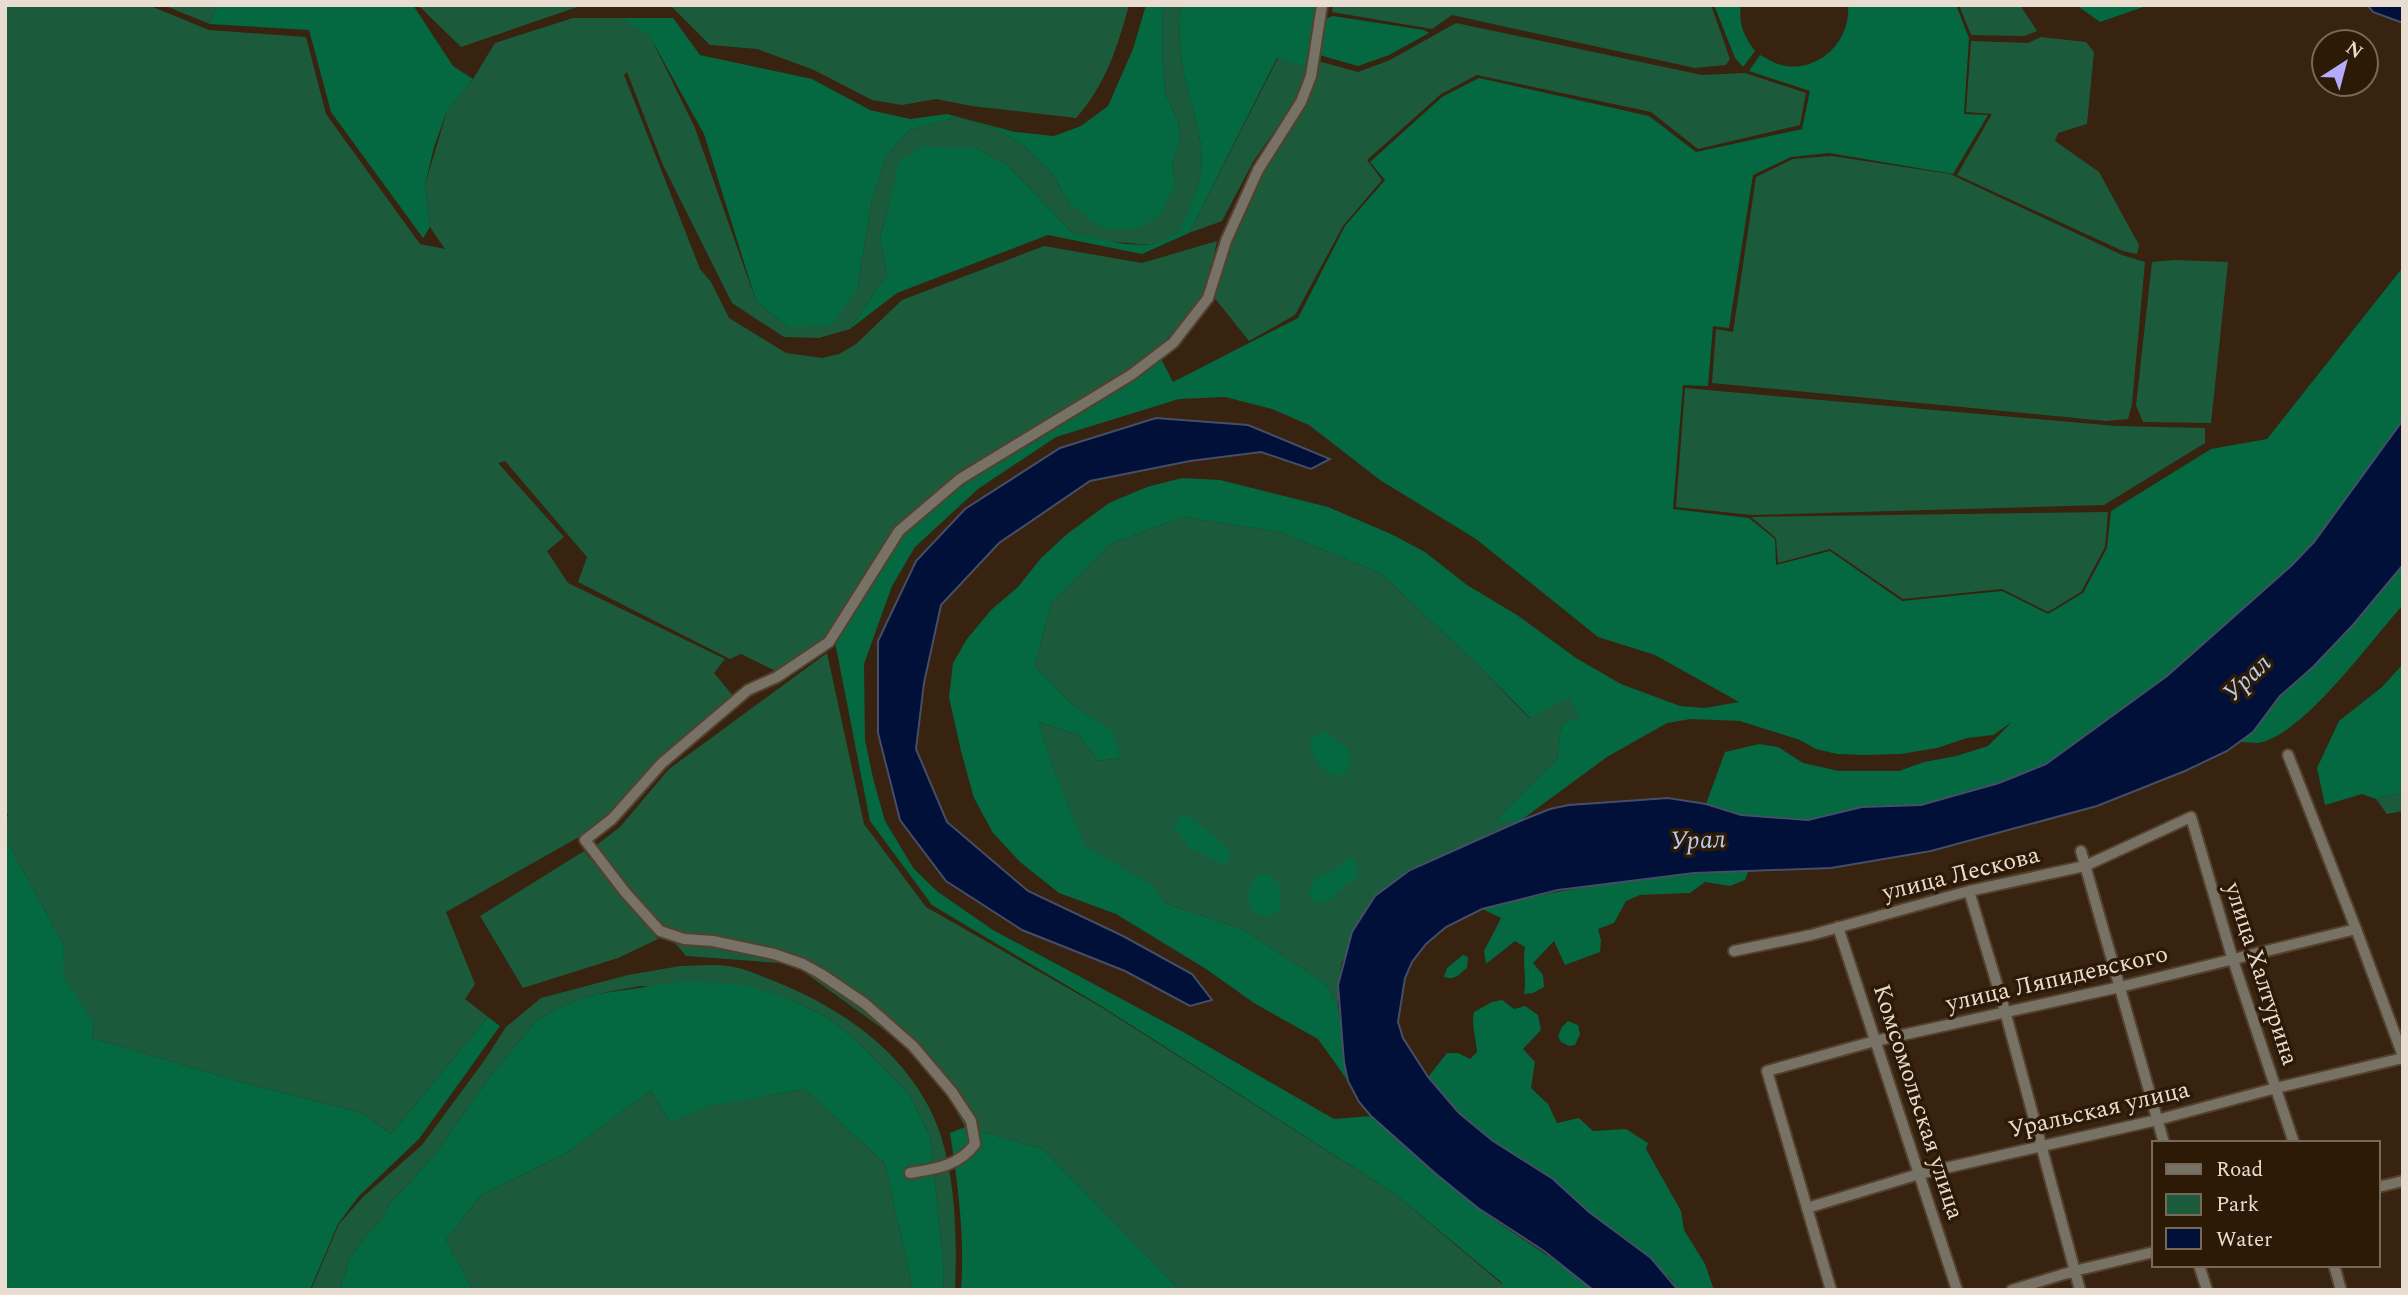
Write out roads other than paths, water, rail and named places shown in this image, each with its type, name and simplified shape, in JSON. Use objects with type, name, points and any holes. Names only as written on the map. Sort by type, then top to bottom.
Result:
[{"type":"street","points":[[910,1173],[951,1163],[964,1157],[975,1144],[971,1121],[952,1092],[913,1046],[841,986],[803,964],[748,947],[684,939],[660,931],[625,892],[585,840],[612,819],[662,763],[748,690],[777,677],[829,642],[899,531],[960,479],[1131,375],[1173,343],[1208,298],[1226,241],[1258,170],[1301,102],[1311,76],[1322,5]]},
{"type":"street","points":[[2288,755],[2357,929],[2403,1057]]},
{"type":"street","name":"улица Лескова","points":[[1734,951],[1838,928],[1969,891],[2085,866],[2191,817]]},
{"type":"street","name":"улица Халтурина","points":[[2191,817],[2233,960],[2293,1141]]},
{"type":"street","points":[[2081,851],[2163,1141]]},
{"type":"street","points":[[1969,891],[2006,1011],[2080,1290]]},
{"type":"street","name":"Комсомольская улица","points":[[1838,928],[1957,1290]]},
{"type":"street","name":"улица Ляпидевского","points":[[1807,1208],[1767,1071],[1875,1041],[2120,987],[2357,929]]},
{"type":"street","name":"Уральская улица","points":[[1807,1208],[1919,1174],[2157,1120],[2403,1057]]},
{"type":"street","points":[[2380,1187],[2403,1181]]},
{"type":"street","points":[[1807,1208],[1831,1290]]},
{"type":"street","points":[[2012,1290],[2074,1271],[2152,1252]]},
{"type":"street","points":[[2200,1267],[2207,1290]]},
{"type":"street","points":[[2335,1267],[2341,1290]]},
{"type":"water","points":[[2367,5],[2403,5],[2403,23],[2373,12]]},
{"type":"water","points":[[1156,418],[1248,425],[1330,459],[1311,469],[1261,452],[1190,461],[1090,481],[999,543],[941,605],[924,683],[916,749],[947,822],[1028,891],[1123,936],[1192,974],[1212,1000],[1190,1006],[1125,971],[1022,930],[946,881],[900,820],[878,733],[878,641],[916,561],[965,509],[1060,448]]},
{"type":"water","name":"Урал","points":[[2403,420],[2403,565],[2353,625],[2313,667],[2280,696],[2253,732],[2227,751],[2097,806],[1931,851],[1831,868],[1694,873],[1558,890],[1482,909],[1446,927],[1426,944],[1412,962],[1405,978],[1398,1022],[1403,1038],[1428,1077],[1459,1113],[1493,1141],[1553,1179],[1589,1212],[1651,1258],[1678,1290],[1593,1290],[1544,1251],[1478,1208],[1436,1174],[1359,1102],[1348,1081],[1344,1062],[1338,985],[1352,932],[1375,896],[1410,870],[1520,821],[1569,805],[1668,798],[1706,804],[1741,815],[1808,820],[1862,807],[1921,805],[1999,783],[2046,764],[2167,676],[2291,566],[2314,542]]}]
